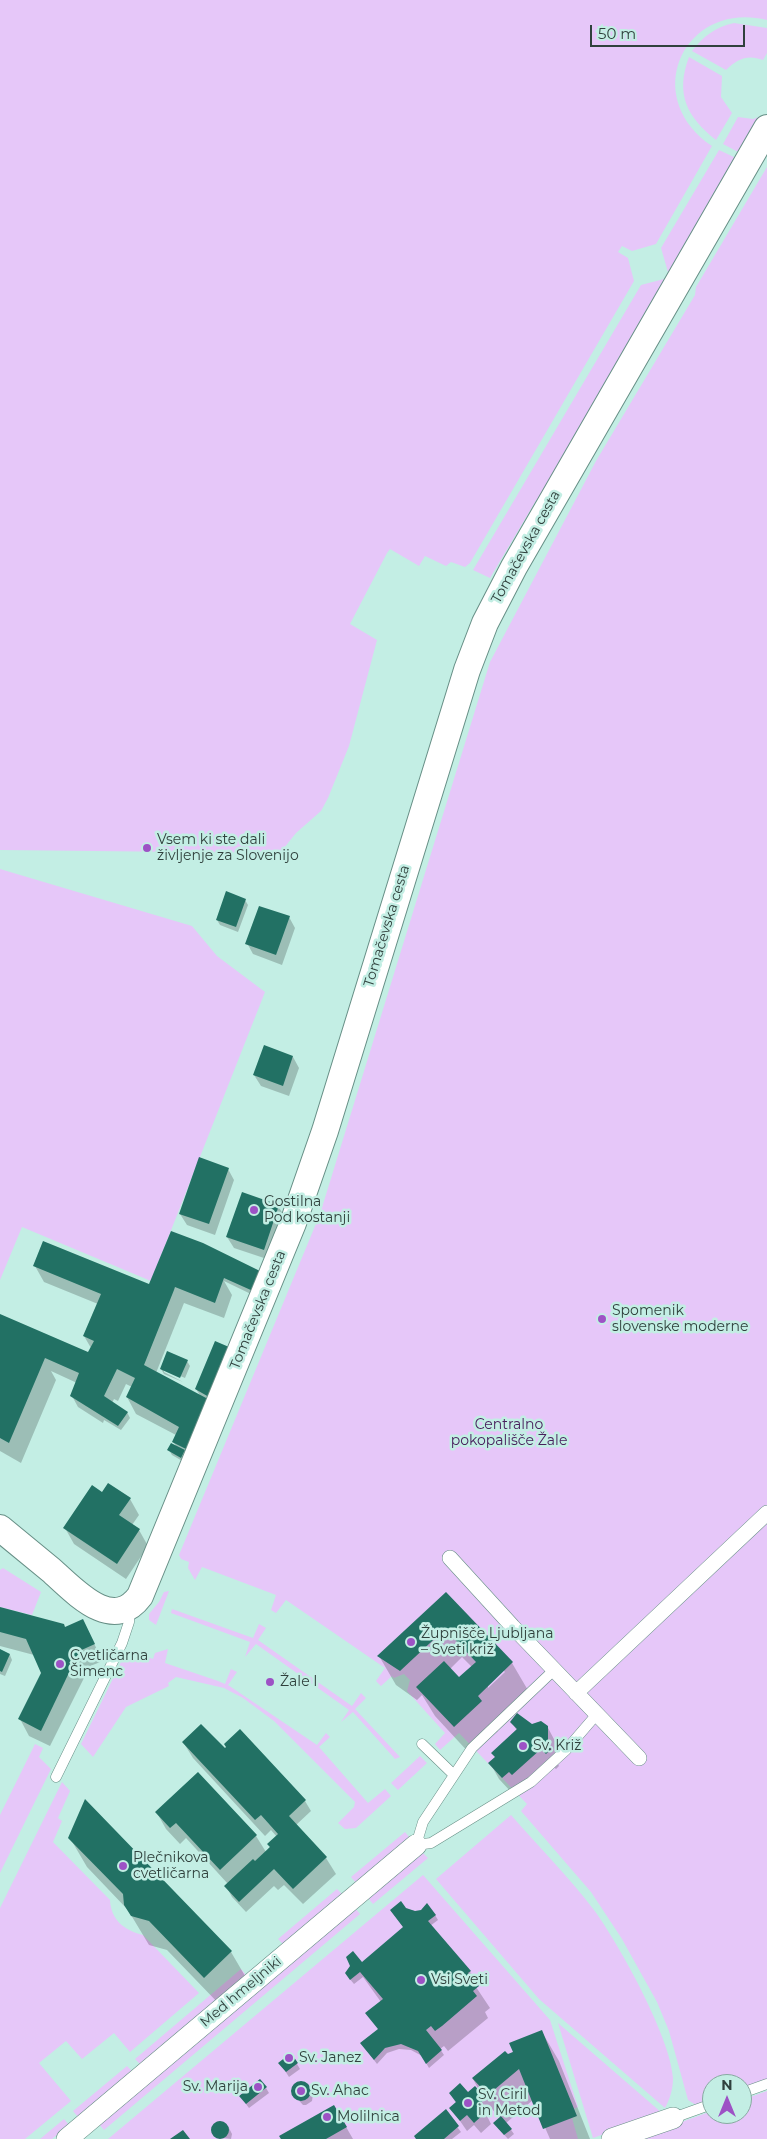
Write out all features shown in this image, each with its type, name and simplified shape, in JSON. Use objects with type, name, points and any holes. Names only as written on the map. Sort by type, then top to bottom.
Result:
[{"type":"street","name":"Tomačevska cesta","points":[[130,1608],[145,1586],[293,1223],[325,1131],[467,670],[486,623],[514,567],[767,128]]},
{"type":"street","points":[[576,1693],[767,1513]]},
{"type":"street","points":[[0,1528],[86,1600],[109,1610],[130,1608]]},
{"type":"street","points":[[450,1558],[639,1758]]},
{"type":"street","name":"Med hmeljniki","points":[[67,2139],[416,1845]]},
{"type":"street","points":[[612,2139],[673,2118]]},
{"type":"lane","points":[[56,1777],[122,1643],[129,1622],[130,1608]]},
{"type":"lane","points":[[416,1845],[423,1822],[472,1748],[554,1670]]},
{"type":"lane","name":"Med hmeljniki","points":[[416,1845],[431,1843],[531,1782],[566,1750],[597,1714]]},
{"type":"lane","points":[[422,1744],[454,1775]]},
{"type":"lane","points":[[752,2090],[767,2084]]},
{"type":"lane","points":[[673,2118],[702,2108]]},
{"type":"green space","points":[[0,0],[767,0],[767,20],[738,18],[713,24],[694,38],[681,57],[675,79],[678,103],[690,126],[712,146],[656,244],[632,251],[622,246],[618,252],[628,258],[634,281],[470,563],[465,567],[451,562],[446,566],[425,556],[419,566],[390,549],[387,553],[350,624],[377,640],[349,746],[321,811],[296,833],[280,853],[0,850]]},
{"type":"green space","points":[[734,23],[767,28],[767,53],[763,60],[752,57],[743,59],[734,63],[726,70],[692,51],[710,33]]},
{"type":"green space","points":[[689,57],[722,76],[721,97],[732,113],[716,140],[698,123],[686,104],[683,82]]},
{"type":"green space","points":[[762,116],[740,153],[723,144],[738,117],[753,119]]},
{"type":"green space","points":[[719,150],[736,158],[670,273],[668,272],[661,248]]},
{"type":"green space","name":"Centralno pokopališče Žale","points":[[767,167],[767,2080],[752,2085],[752,2074],[702,2074],[702,2103],[696,2105],[688,2100],[669,2031],[657,2002],[622,1939],[591,1892],[521,1811],[527,1804],[459,1733],[440,1750],[435,1744],[445,1733],[407,1691],[410,1680],[404,1674],[394,1678],[392,1676],[381,1686],[376,1681],[385,1668],[286,1600],[276,1613],[271,1610],[276,1595],[202,1567],[195,1580],[188,1568],[189,1562],[181,1559],[179,1555],[320,1214],[490,662],[596,461],[695,295],[696,287]]},
{"type":"green space","points":[[666,280],[539,500],[537,499],[490,578],[473,570],[641,285]]},
{"type":"green space","points":[[0,869],[192,926],[217,956],[265,992],[151,1281],[22,1227],[0,1280]]},
{"type":"green space","points":[[3,1568],[41,1592],[32,1615],[0,1607],[0,1570]]},
{"type":"green space","points":[[169,1591],[156,1625],[149,1620],[149,1614],[159,1602],[164,1592]]},
{"type":"green space","points":[[172,1609],[253,1638],[259,1624],[266,1628],[258,1640],[352,1706],[361,1693],[366,1698],[355,1709],[400,1757],[395,1759],[353,1712],[341,1722],[349,1710],[256,1644],[245,1657],[250,1642],[171,1613]]},
{"type":"green space","points":[[168,1649],[165,1663],[225,1684],[231,1669],[237,1672],[228,1685],[317,1745],[326,1733],[330,1737],[319,1747],[368,1803],[385,1789],[391,1796],[356,1828],[345,1829],[338,1823],[354,1807],[355,1802],[274,1721],[243,1698],[224,1688],[176,1677],[168,1683],[169,1686],[126,1707],[93,1757],[81,1744],[123,1658],[145,1656],[153,1659],[155,1653]]},
{"type":"green space","points":[[35,1744],[43,1748],[39,1757],[51,1769],[0,1873],[0,1815]]},
{"type":"green space","points":[[420,1756],[427,1763],[398,1790],[391,1783]]},
{"type":"green space","points":[[62,1782],[70,1791],[58,1818],[62,1821],[53,1842],[110,1900],[116,1919],[124,1927],[143,1935],[199,1993],[130,2052],[114,2033],[82,2059],[66,2041],[39,2063],[71,2101],[25,2139],[0,2139],[0,1908]]},
{"type":"green space","points":[[511,1815],[594,1910],[617,1945],[642,1992],[654,2016],[670,2061],[673,2078],[670,2097],[665,2108],[539,1999],[436,1879]]},
{"type":"green space","points":[[405,1832],[410,1838],[356,1883],[351,1877]]},
{"type":"green space","points":[[422,1852],[428,1858],[373,1904],[368,1898]]},
{"type":"green space","points":[[423,1875],[550,2020],[578,2107],[574,2109],[577,2116],[572,2118],[578,2139],[108,2139]]},
{"type":"green space","points":[[337,1889],[342,1894],[283,1944],[278,1939]]},
{"type":"green space","points":[[355,1908],[360,1914],[104,2130],[99,2124]]},
{"type":"green space","points":[[241,1969],[246,1975],[140,2064],[135,2059]]},
{"type":"green space","points":[[558,2023],[662,2113],[593,2138]]},
{"type":"green space","points":[[127,2066],[132,2071],[78,2117],[73,2111]]},
{"type":"green space","points":[[767,2091],[767,2139],[635,2139],[702,2115],[702,2124],[752,2124],[752,2096]]},
{"type":"green space","points":[[64,2119],[69,2125],[52,2139],[40,2139]]},
{"type":"building","points":[[226,891],[246,899],[236,927],[216,920]]},
{"type":"building","points":[[259,906],[290,916],[276,955],[245,944]]},
{"type":"building","points":[[264,1045],[293,1056],[283,1086],[253,1075]]},
{"type":"building","points":[[199,1157],[229,1168],[209,1224],[179,1214]]},
{"type":"building","points":[[242,1192],[279,1205],[264,1250],[226,1237]]},
{"type":"building","points":[[171,1231],[203,1243],[262,1272],[253,1291],[224,1278],[215,1303],[175,1287],[144,1365],[208,1399],[188,1450],[172,1442],[179,1427],[126,1397],[135,1378],[117,1369],[104,1396],[128,1412],[118,1426],[70,1396],[79,1373],[45,1358],[9,1443],[0,1438],[0,1314],[88,1352],[94,1341],[83,1336],[101,1294],[33,1266],[43,1241],[149,1284]]},
{"type":"building","points":[[215,1341],[229,1347],[209,1397],[195,1389]]},
{"type":"building","points":[[167,1351],[188,1360],[180,1378],[160,1369]]},
{"type":"building","points":[[171,1443],[185,1450],[181,1458],[167,1450]]},
{"type":"building","points":[[108,1483],[131,1498],[119,1515],[140,1529],[117,1564],[63,1528],[92,1485],[102,1492]]},
{"type":"building","name":"Župnišče Ljubljana – Sveti križ","points":[[446,1592],[513,1662],[478,1696],[482,1701],[454,1727],[416,1687],[444,1661],[459,1677],[476,1662],[445,1629],[400,1671],[377,1656]]},
{"type":"building","name":"Cvetličarna Šimenc","points":[[0,1607],[64,1624],[65,1627],[83,1619],[95,1644],[77,1652],[78,1654],[41,1731],[18,1719],[41,1673],[26,1639],[0,1632]]},
{"type":"building","points":[[0,1649],[10,1654],[2,1672],[0,1671]]},
{"type":"building","name":"Sv. Križ","points":[[517,1713],[532,1724],[541,1721],[548,1726],[548,1740],[545,1743],[551,1749],[546,1754],[541,1749],[512,1775],[509,1772],[502,1778],[488,1763],[495,1757],[491,1753],[517,1729],[510,1722]]},
{"type":"building","points":[[201,1724],[225,1748],[224,1744],[240,1729],[306,1800],[289,1816],[327,1857],[293,1889],[274,1869],[239,1902],[224,1886],[253,1859],[255,1861],[270,1847],[267,1844],[278,1834],[261,1815],[255,1820],[182,1742]]},
{"type":"building","points":[[198,1772],[257,1835],[220,1870],[176,1823],[170,1828],[155,1812]]},
{"type":"building","name":"Plečnikova cvetličarna","points":[[85,1799],[232,1951],[204,1978],[149,1921],[131,1916],[124,1905],[123,1894],[68,1838]]},
{"type":"building","name":"Vsi Sveti","points":[[401,1901],[406,1908],[415,1911],[421,1910],[427,1903],[436,1915],[428,1921],[471,1971],[468,1973],[479,1986],[473,1991],[477,1996],[442,2026],[435,2031],[431,2026],[426,2030],[442,2050],[426,2064],[418,2051],[401,2044],[385,2048],[374,2060],[360,2043],[378,2029],[365,2013],[383,1999],[360,1972],[350,1980],[345,1973],[350,1966],[346,1957],[353,1951],[362,1962],[403,1927],[390,1910]]},
{"type":"building","points":[[542,2030],[577,2116],[543,2129],[519,2069],[488,2095],[472,2078],[505,2051],[508,2054],[513,2052],[509,2043]]},
{"type":"building","name":"Sv. Janez","points":[[291,2053],[298,2063],[286,2072],[278,2063]]},
{"type":"building","points":[[260,2079],[267,2087],[246,2104],[239,2096]]},
{"type":"building","name":"Sv. Ahac","points":[[301,2081],[308,2084],[311,2091],[308,2098],[301,2101],[294,2098],[291,2091],[294,2084]]},
{"type":"building","name":"Sv. Ciril in Metod","points":[[460,2083],[468,2092],[475,2086],[486,2098],[479,2104],[486,2112],[474,2123],[467,2115],[460,2121],[449,2108],[456,2102],[449,2093]]},
{"type":"building","name":"Molilnica","points":[[334,2105],[347,2127],[326,2139],[281,2139],[279,2136]]},
{"type":"building","points":[[446,2109],[459,2126],[444,2139],[416,2139],[414,2136]]},
{"type":"building","points":[[501,2116],[512,2129],[504,2135],[493,2123]]},
{"type":"building","points":[[216,2121],[224,2121],[229,2126],[227,2137],[216,2139],[211,2134],[211,2126]]},
{"type":"building","points":[[183,2130],[190,2139],[170,2139]]},
{"type":"place","name":"Vsem ki ste dali življenje za Slovenijo","points":[[147,848]]},
{"type":"place","name":"Gostilna Pod kostanji","points":[[254,1210]]},
{"type":"place","name":"Spomenik slovenske moderne","points":[[602,1319]]},
{"type":"place","name":"Župnišče Ljubljana – Sveti križ","points":[[411,1642]]},
{"type":"place","name":"Cvetličarna Šimenc","points":[[60,1664]]},
{"type":"place","name":"Žale I","points":[[270,1682]]},
{"type":"place","name":"Sv. Križ","points":[[523,1746]]},
{"type":"place","name":"Plečnikova cvetličarna","points":[[123,1866]]},
{"type":"place","name":"Vsi Sveti","points":[[421,1980]]},
{"type":"place","name":"Sv. Janez","points":[[289,2058]]},
{"type":"place","name":"Sv. Marija","points":[[258,2087]]},
{"type":"place","name":"Sv. Ahac","points":[[301,2091]]},
{"type":"place","name":"Sv. Ciril in Metod","points":[[468,2103]]},
{"type":"place","name":"Molilnica","points":[[327,2117]]}]
